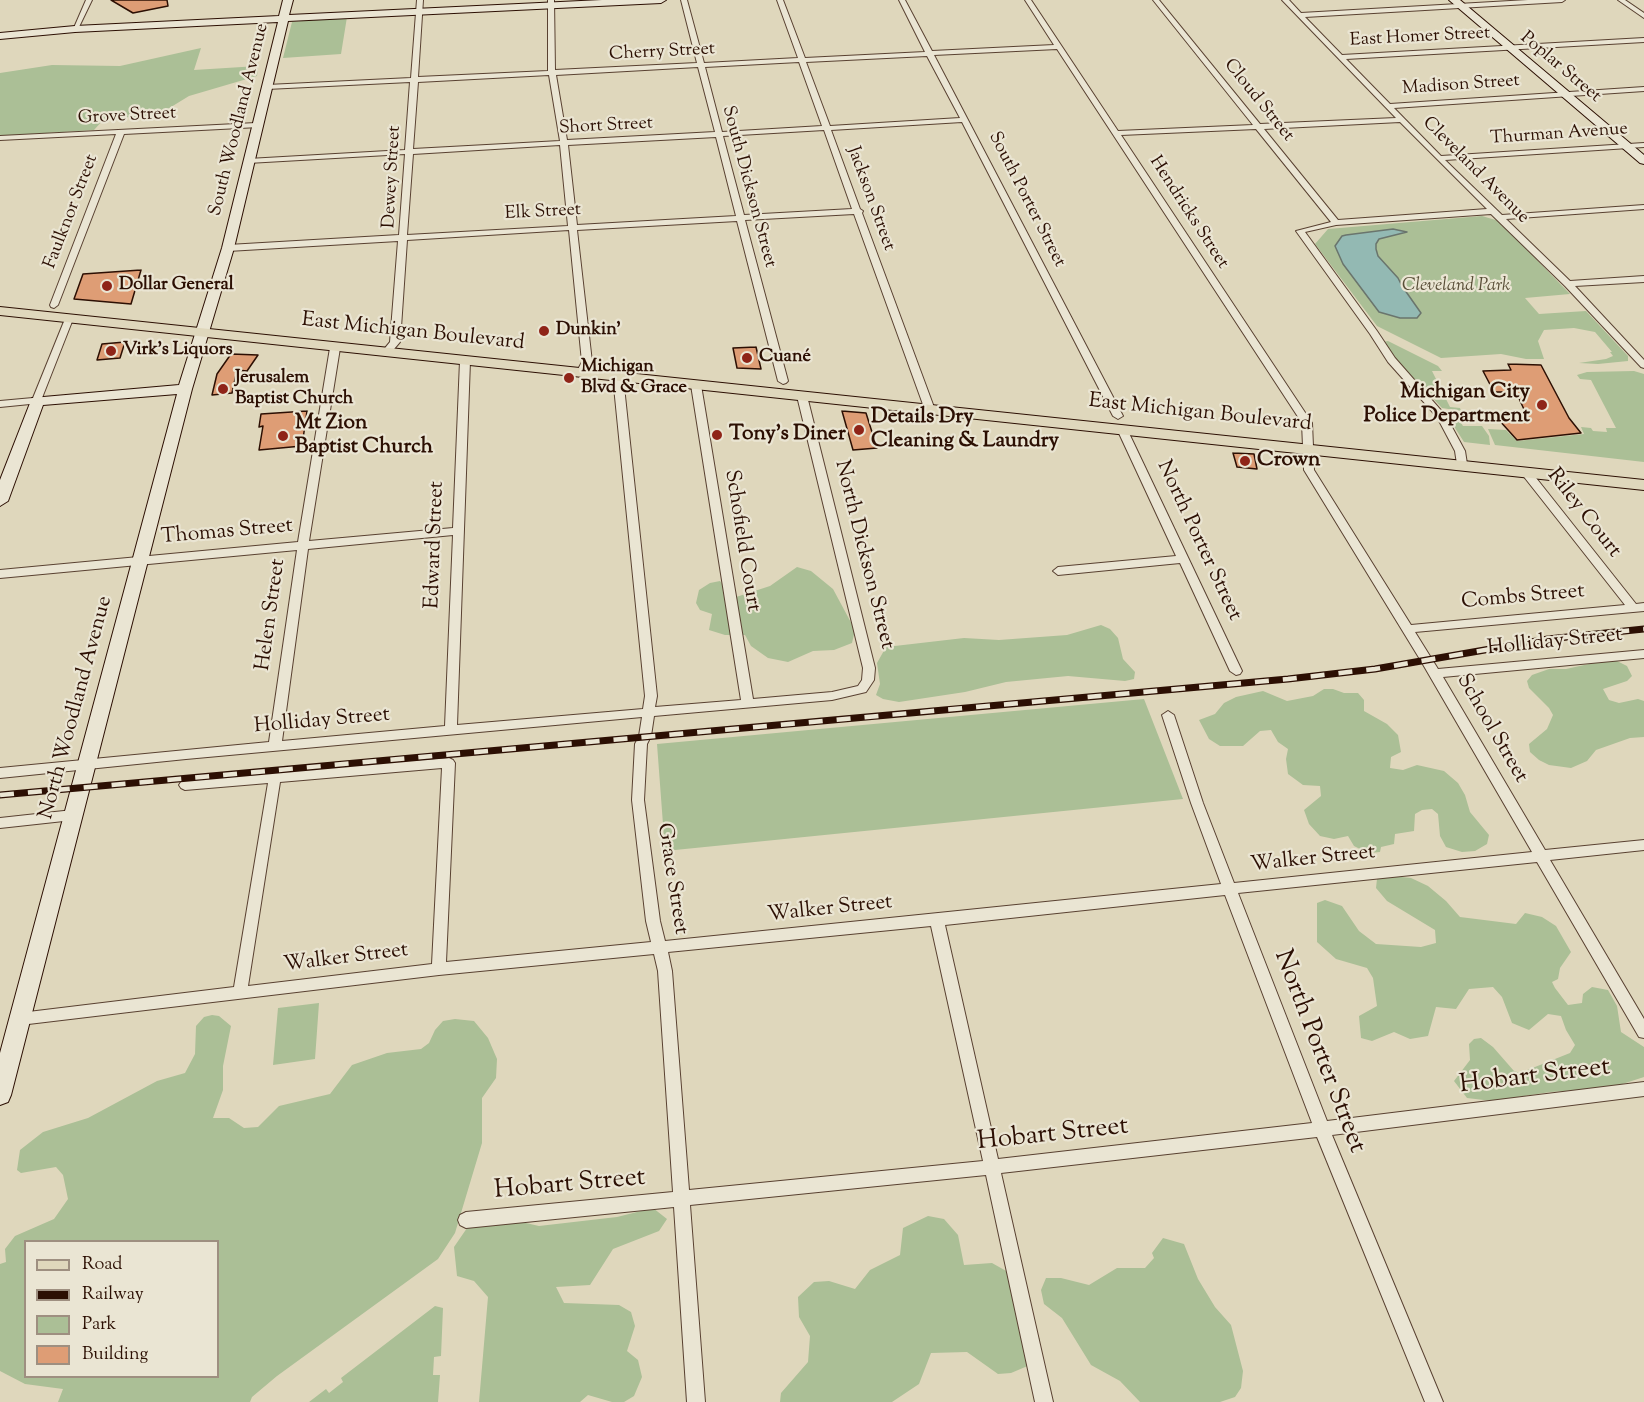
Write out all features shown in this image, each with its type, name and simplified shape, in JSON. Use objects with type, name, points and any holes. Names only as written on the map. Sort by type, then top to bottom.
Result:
[{"type":"main road","name":"East Michigan Boulevard","points":[[0,299],[54,305],[335,348],[391,347],[465,361],[584,367]]},
{"type":"main road","name":"East Michigan Boulevard","points":[[0,311],[69,319],[205,328],[621,371],[783,381],[928,403]]},
{"type":"main road","name":"East Michigan Boulevard","points":[[621,371],[696,385],[802,396],[928,403],[1461,458],[1644,472]]},
{"type":"main road","name":"East Michigan Boulevard","points":[[1461,458],[1525,471],[1644,485]]},
{"type":"street","points":[[75,29],[89,0]]},
{"type":"street","name":"South Woodland Avenue","points":[[205,328],[228,248],[256,124],[288,0]]},
{"type":"street","name":"Dewey Street","points":[[391,347],[405,238],[420,0]]},
{"type":"street","points":[[0,36],[75,29],[419,12],[551,2],[661,0]]},
{"type":"street","name":"South Dickson Street","points":[[684,0],[783,381]]},
{"type":"street","name":"Jackson Street","points":[[780,0],[928,403]]},
{"type":"street","name":"South Porter Street","points":[[902,0],[1120,422]]},
{"type":"street","name":"Hendricks Street","points":[[1028,0],[1307,423],[1308,441]]},
{"type":"street","name":"Cloud Street","points":[[1156,0],[1336,223]]},
{"type":"street","name":"Cleveland Avenue","points":[[1285,0],[1439,158],[1568,284],[1643,363]]},
{"type":"street","points":[[1299,15],[1457,3],[1562,0]]},
{"type":"street","points":[[1622,0],[1644,16]]},
{"type":"street","points":[[551,2],[552,74],[564,144],[584,367]]},
{"type":"street","name":"Poplar Street","points":[[1457,3],[1644,161]]},
{"type":"street","name":"East Homer Street","points":[[1341,57],[1644,40]]},
{"type":"street","name":"Cherry Street","points":[[267,87],[1058,47]]},
{"type":"street","name":"Madison Street","points":[[1388,106],[1644,89]]},
{"type":"street","name":"Short Street","points":[[248,161],[966,120]]},
{"type":"street","points":[[1115,133],[1402,120]]},
{"type":"street","name":"Grove Street","points":[[0,138],[256,124]]},
{"type":"street","name":"Faulknor Street","points":[[54,305],[121,132]]},
{"type":"street","name":"Thurman Avenue","points":[[1439,158],[1644,145]]},
{"type":"street","points":[[1461,458],[1441,416],[1391,360],[1300,231],[1336,223],[1644,207]]},
{"type":"street","name":"Elk Street","points":[[228,248],[859,211]]},
{"type":"street","points":[[1568,284],[1644,279]]},
{"type":"street","points":[[0,501],[69,319]]},
{"type":"street","name":"North Woodland Avenue","points":[[0,1095],[185,389],[205,328]]},
{"type":"street","name":"Helen Street","points":[[275,746],[303,545],[335,348]]},
{"type":"street","name":"Edward Street","points":[[451,731],[465,361]]},
{"type":"street","name":"Grace Street","points":[[621,371],[651,696],[645,736],[641,744],[638,800],[653,921],[665,971],[696,1402]]},
{"type":"street","name":"Schofield Court","points":[[696,385],[747,703]]},
{"type":"street","points":[[0,404],[185,389]]},
{"type":"street","name":"North Dickson Street","points":[[648,712],[850,693],[862,689],[868,680],[869,668],[802,396]]},
{"type":"street","name":"North Porter Street","points":[[1120,422],[1236,671]]},
{"type":"street","name":"School Street","points":[[1308,441],[1309,470],[1434,674],[1644,1032]]},
{"type":"street","name":"Riley Court","points":[[1525,471],[1638,608]]},
{"type":"street","name":"Thomas Street","points":[[0,574],[457,531]]},
{"type":"street","points":[[1058,571],[1182,559]]},
{"type":"street","name":"Combs Street","points":[[1406,629],[1638,608]]},
{"type":"street","name":"Holliday Street","points":[[1434,674],[1644,654]]},
{"type":"street","name":"Holliday Street","points":[[0,773],[648,712]]},
{"type":"street","name":"North Porter Street","points":[[1168,715],[1229,890],[1322,1130],[1434,1402]]},
{"type":"street","points":[[185,785],[449,763],[439,969]]},
{"type":"street","points":[[240,994],[275,776]]},
{"type":"street","points":[[0,823],[73,815]]},
{"type":"street","name":"Walker Street","points":[[20,1019],[439,969],[937,920],[1644,846]]},
{"type":"street","points":[[937,920],[1044,1402]]},
{"type":"street","name":"Hobart Street","points":[[466,1220],[683,1200],[993,1167],[1322,1130],[1644,1089]]},
{"type":"green space","points":[[347,17],[341,54],[283,58],[292,22]]},
{"type":"green space","points":[[201,48],[194,70],[258,66],[257,76],[189,96],[158,115],[104,119],[94,130],[0,136],[0,73],[52,65],[120,66]]},
{"type":"green space","name":"Cleveland Park","points":[[1482,216],[1499,221],[1570,294],[1525,298],[1539,314],[1586,311],[1628,356],[1628,361],[1579,363],[1613,356],[1595,332],[1574,328],[1544,330],[1538,341],[1544,359],[1526,359],[1501,354],[1441,358],[1377,326],[1315,244],[1328,229]]},
{"type":"green space","points":[[1388,341],[1438,366],[1442,371],[1432,371],[1450,407],[1460,408],[1461,411],[1442,408],[1398,362],[1383,342]]},
{"type":"green space","points":[[1634,371],[1644,374],[1644,462],[1495,445],[1488,429],[1506,430],[1517,441],[1584,434],[1581,427],[1607,432],[1606,428],[1616,428],[1591,380],[1580,379],[1577,375],[1587,372]]},
{"type":"green space","points":[[1450,420],[1459,420],[1463,426],[1482,426],[1489,436],[1490,445],[1464,442]]},
{"type":"green space","points":[[797,567],[811,571],[833,589],[855,630],[852,643],[834,650],[813,651],[788,662],[768,658],[751,646],[745,635],[725,635],[709,630],[712,614],[700,610],[696,603],[699,590],[710,583],[720,581],[733,598],[770,586]]},
{"type":"green space","points":[[1101,625],[1110,629],[1118,638],[1123,659],[1135,672],[1134,679],[1125,681],[1068,676],[1006,682],[965,692],[899,702],[876,695],[880,684],[877,663],[886,647],[964,638],[999,640],[1067,635]]},
{"type":"green space","points":[[1607,660],[1617,661],[1627,666],[1632,676],[1627,681],[1603,689],[1609,700],[1619,703],[1638,699],[1644,701],[1644,737],[1630,738],[1596,750],[1587,761],[1571,768],[1549,765],[1539,760],[1530,752],[1529,744],[1547,729],[1553,715],[1529,688],[1527,681],[1532,675],[1549,669],[1566,669]]},
{"type":"green space","points":[[1324,689],[1358,693],[1364,700],[1364,711],[1387,724],[1398,735],[1401,752],[1391,757],[1390,768],[1403,770],[1417,765],[1444,771],[1458,783],[1465,795],[1470,812],[1489,835],[1487,844],[1475,851],[1462,852],[1446,847],[1440,836],[1438,814],[1432,809],[1422,810],[1415,814],[1414,831],[1395,834],[1394,844],[1381,847],[1380,852],[1368,853],[1354,846],[1348,836],[1334,839],[1320,836],[1309,824],[1304,810],[1321,796],[1320,786],[1303,785],[1288,774],[1286,759],[1288,749],[1278,742],[1271,730],[1260,731],[1243,746],[1220,746],[1209,739],[1199,720],[1215,714],[1224,703],[1236,697],[1263,691],[1287,701],[1313,696]]},
{"type":"green space","points":[[1144,699],[1183,799],[665,851],[657,744]]},
{"type":"green space","points":[[1392,876],[1411,878],[1428,886],[1460,917],[1516,924],[1525,913],[1542,917],[1556,926],[1571,952],[1560,968],[1558,979],[1552,982],[1555,988],[1568,1005],[1582,1003],[1583,994],[1592,987],[1608,990],[1617,1006],[1621,1032],[1644,1047],[1644,1077],[1610,1088],[1550,1092],[1492,1101],[1467,1098],[1454,1081],[1470,1060],[1469,1044],[1474,1039],[1481,1038],[1493,1047],[1514,1071],[1520,1073],[1570,1053],[1575,1045],[1561,1016],[1548,1014],[1529,1030],[1512,1023],[1502,997],[1493,987],[1469,989],[1456,1009],[1436,1007],[1428,1036],[1410,1039],[1394,1032],[1372,1041],[1361,1038],[1359,1016],[1377,1006],[1373,978],[1367,968],[1336,959],[1317,942],[1317,903],[1325,900],[1342,906],[1359,931],[1376,944],[1421,947],[1436,943],[1435,930],[1387,901],[1376,888],[1377,879]]},
{"type":"green space","points":[[319,1003],[315,1059],[273,1065],[278,1008]]},
{"type":"green space","points":[[212,1015],[219,1016],[231,1026],[223,1066],[223,1090],[213,1118],[229,1118],[244,1128],[258,1127],[279,1106],[330,1094],[352,1065],[387,1053],[421,1049],[429,1043],[435,1030],[443,1021],[455,1019],[474,1021],[488,1038],[497,1059],[496,1078],[482,1098],[482,1143],[455,1233],[438,1259],[277,1376],[252,1397],[250,1402],[58,1402],[63,1389],[25,1384],[0,1371],[0,1264],[6,1262],[5,1249],[15,1236],[54,1219],[68,1199],[63,1175],[56,1167],[21,1173],[17,1170],[20,1150],[43,1132],[88,1118],[157,1081],[185,1073],[195,1054],[196,1026],[204,1017]]},
{"type":"green space","points":[[653,1208],[667,1219],[659,1231],[613,1249],[590,1285],[556,1287],[564,1303],[619,1305],[631,1312],[635,1326],[627,1351],[638,1360],[642,1377],[634,1396],[624,1402],[612,1402],[588,1395],[580,1402],[479,1402],[488,1297],[474,1281],[457,1276],[454,1247],[478,1212],[539,1226],[617,1217]]},
{"type":"green space","points":[[928,1216],[944,1219],[958,1235],[964,1265],[992,1263],[1024,1281],[1018,1308],[1040,1339],[1030,1365],[1011,1373],[998,1374],[967,1352],[931,1353],[919,1384],[892,1402],[780,1402],[781,1393],[808,1362],[810,1336],[799,1317],[798,1297],[814,1282],[829,1281],[855,1289],[870,1270],[900,1255],[903,1228]]},
{"type":"green space","points":[[1163,1238],[1184,1244],[1198,1279],[1215,1307],[1231,1325],[1243,1371],[1241,1388],[1235,1397],[1220,1402],[1140,1402],[1120,1381],[1091,1365],[1062,1318],[1044,1304],[1041,1290],[1046,1278],[1061,1278],[1089,1285],[1117,1268],[1145,1268],[1154,1258],[1152,1253]]},
{"type":"green space","points":[[435,1306],[443,1308],[441,1356],[434,1357],[433,1375],[440,1375],[438,1402],[309,1402],[326,1389],[329,1393],[343,1382],[341,1378]]},
{"type":"water","points":[[1393,229],[1407,232],[1379,239],[1376,249],[1378,256],[1398,278],[1421,313],[1417,318],[1400,318],[1379,312],[1343,264],[1335,246],[1342,236]]},
{"type":"building","points":[[111,0],[167,0],[168,6],[133,13]]},
{"type":"building","name":"Dollar General","points":[[141,270],[131,304],[74,299],[83,274]]},
{"type":"building","name":"Virk's Liquors","points":[[125,342],[120,358],[97,360],[102,344]]},
{"type":"building","name":"Cuané","points":[[756,347],[761,369],[737,368],[733,348]]},
{"type":"building","points":[[231,354],[258,355],[247,371],[237,370],[232,393],[212,395],[217,374]]},
{"type":"building","name":"Michigan City Police Department","points":[[1508,364],[1541,365],[1569,418],[1581,433],[1517,440],[1499,420],[1528,418],[1516,392],[1494,392],[1483,371],[1511,370]]},
{"type":"building","name":"Mt Zion Baptist Church","points":[[307,411],[302,446],[259,450],[263,426],[259,427],[261,414]]},
{"type":"building","name":"Details Dry Cleaning & Laundry","points":[[842,411],[866,413],[877,448],[853,450]]},
{"type":"building","name":"Crown","points":[[1233,453],[1254,454],[1257,469],[1237,467]]},
{"type":"railway","points":[[0,795],[1288,679],[1375,669],[1548,639],[1644,629]]},
{"type":"place","name":"Dollar General","points":[[107,286]]},
{"type":"place","name":"Dunkin'","points":[[544,331]]},
{"type":"place","name":"Virk's Liquors","points":[[111,351]]},
{"type":"place","name":"Cuané","points":[[747,358]]},
{"type":"place","name":"Michigan Blvd & Grace","points":[[569,378]]},
{"type":"place","name":"Jerusalem Baptist Church","points":[[223,389]]},
{"type":"place","name":"Michigan City Police Department","points":[[1542,405]]},
{"type":"place","name":"Details Dry Cleaning & Laundry","points":[[859,430]]},
{"type":"place","name":"Tony's Diner","points":[[717,435]]},
{"type":"place","name":"Mt Zion Baptist Church","points":[[283,436]]},
{"type":"place","name":"Crown","points":[[1245,461]]}]
